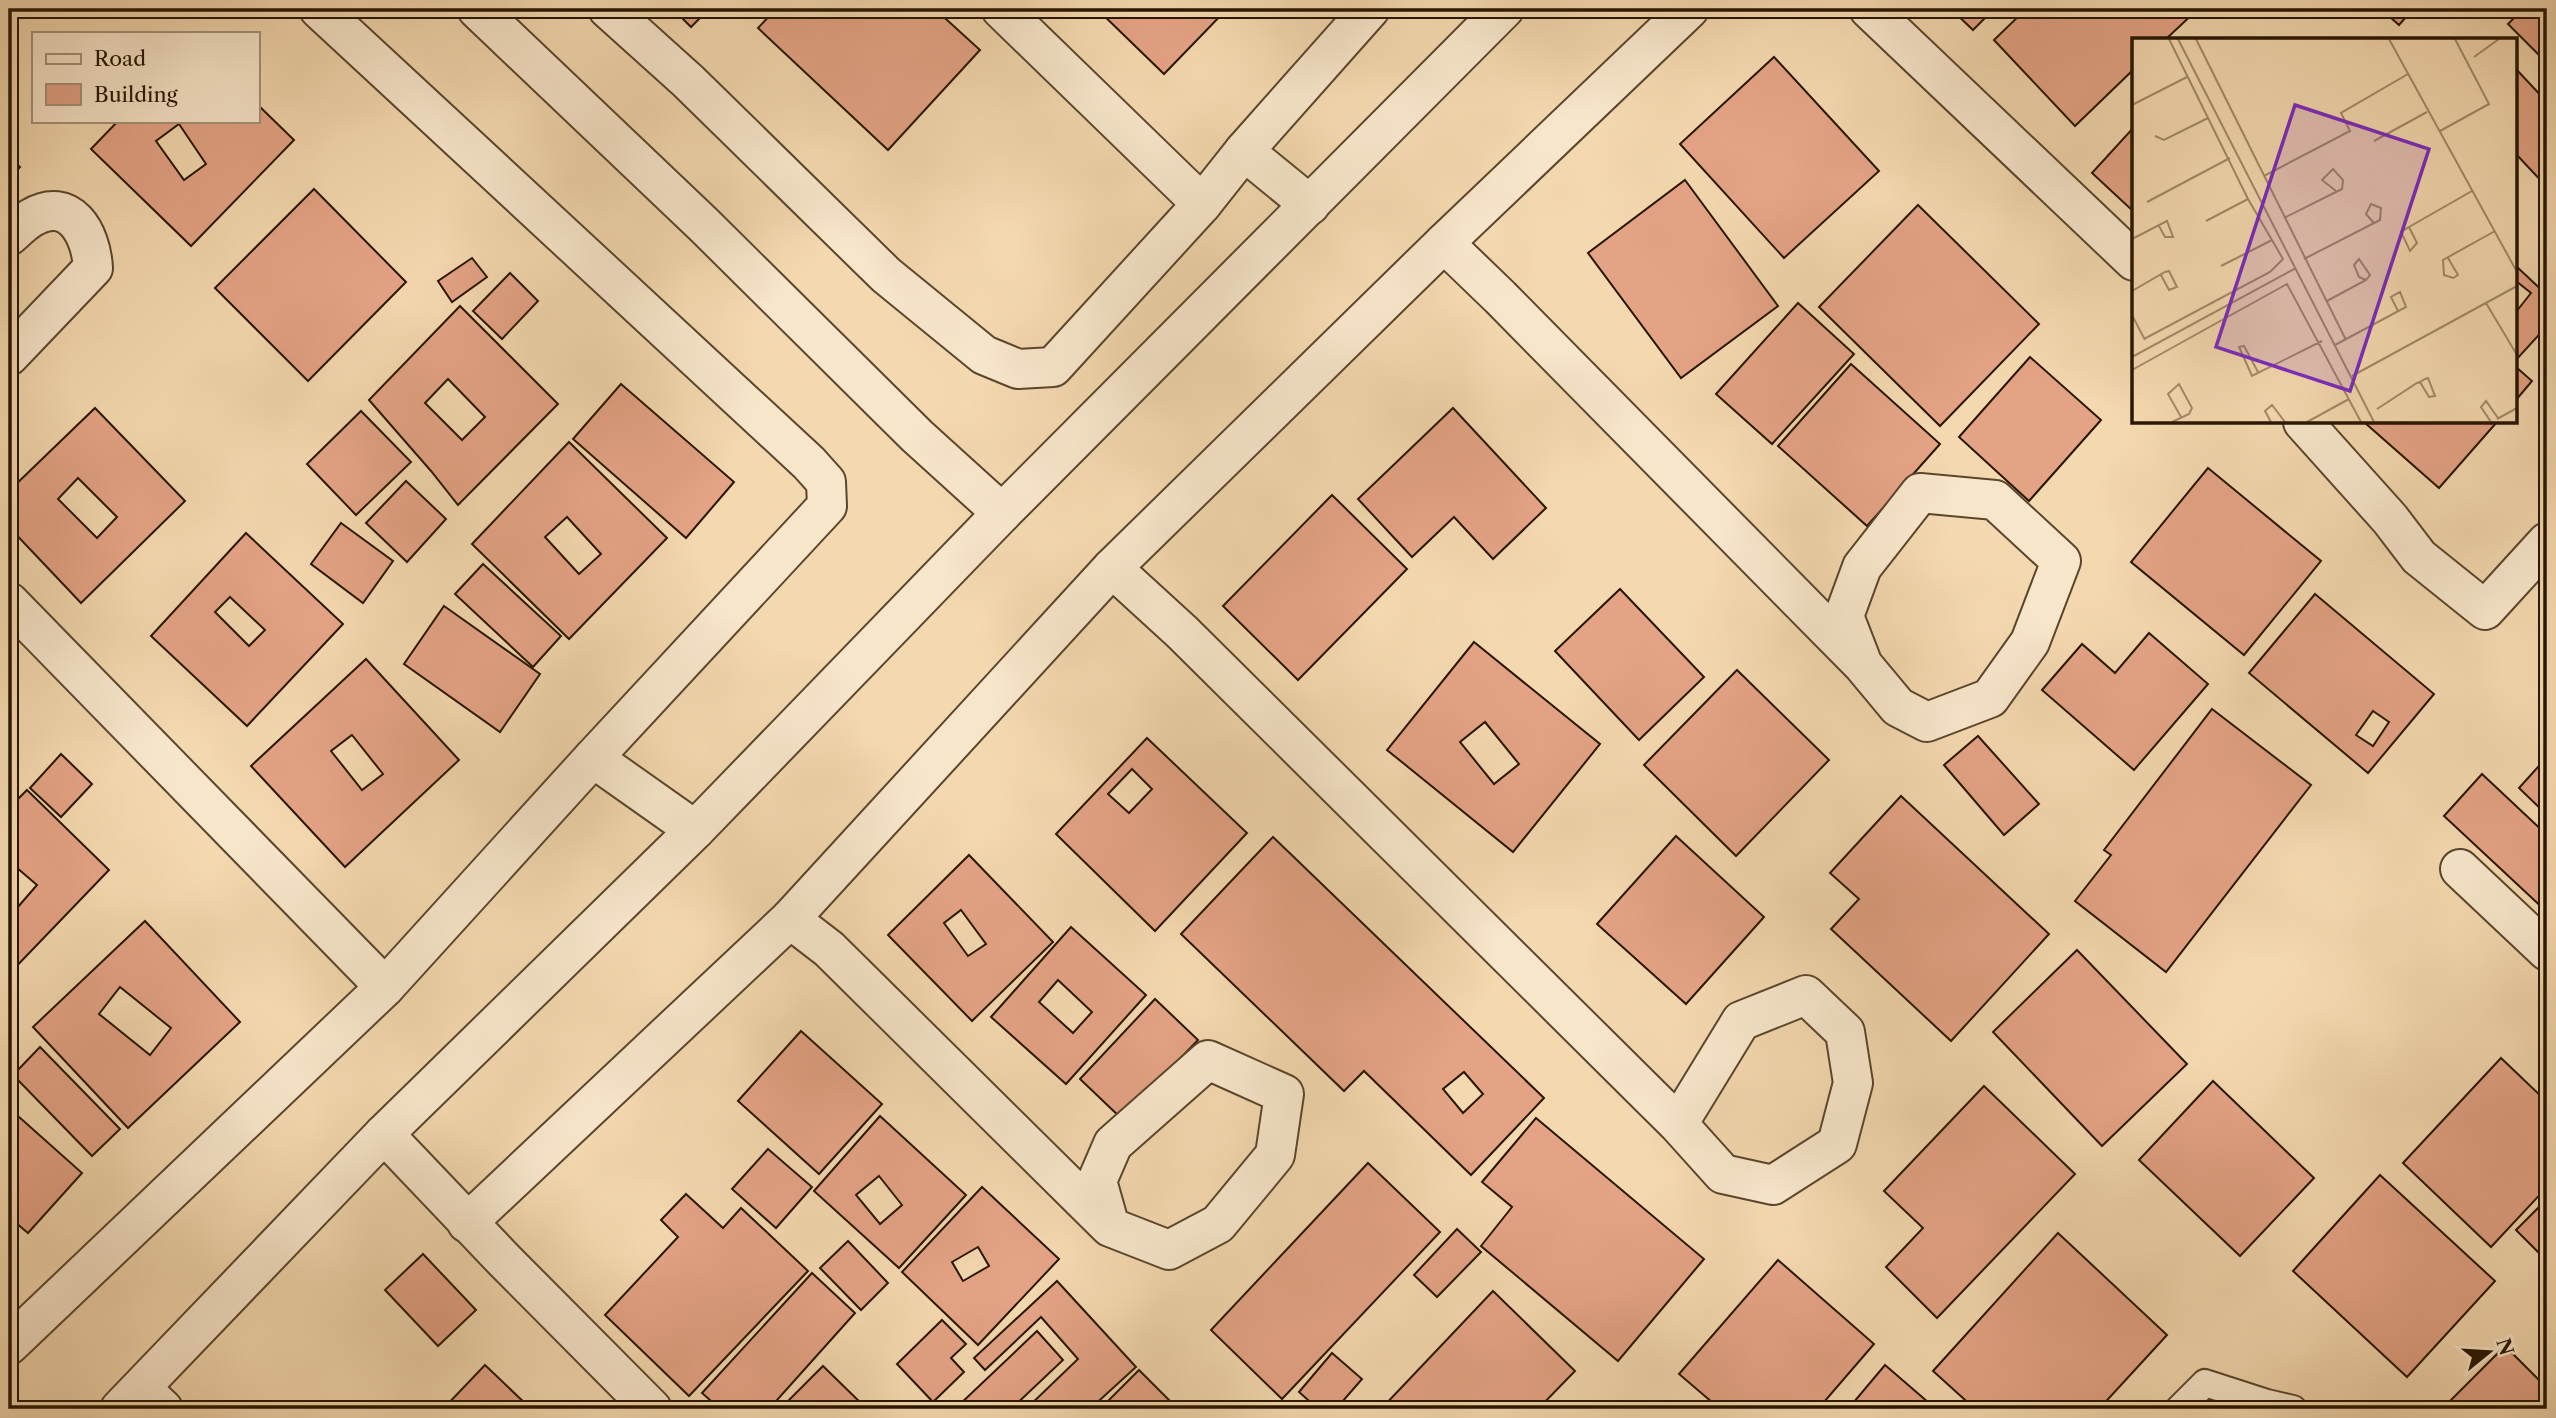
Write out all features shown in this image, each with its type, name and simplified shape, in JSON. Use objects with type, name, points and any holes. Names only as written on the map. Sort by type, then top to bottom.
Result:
[{"type":"street","points":[[9,1345],[385,987],[827,506],[826,482],[788,444],[319,9]]},
{"type":"street","points":[[477,9],[704,225],[917,436],[1002,513]]},
{"type":"street","points":[[608,9],[688,82],[886,275],[984,355],[1018,369],[1053,367],[1202,204],[1244,151],[1370,9]]},
{"type":"street","points":[[1001,9],[1202,204]]},
{"type":"street","points":[[141,1402],[384,1135],[695,830],[1002,513],[1504,9]]},
{"type":"street","points":[[467,1223],[790,919],[1112,568],[1444,243],[1689,9]]},
{"type":"street","points":[[1869,9],[2132,259]]},
{"type":"street","points":[[1244,151],[1310,205]]},
{"type":"street","points":[[9,236],[32,217],[56,211],[73,217],[83,229],[92,248],[93,268],[9,356]]},
{"type":"street","points":[[1444,243],[1500,296],[1863,665],[1898,707],[1927,722],[1990,698],[2030,642],[2061,561],[1994,500],[1920,493],[1863,567],[1844,616],[1863,665]]},
{"type":"street","points":[[2305,424],[2390,519],[2419,557],[2485,610],[2547,542]]},
{"type":"street","points":[[1112,568],[1182,632],[1678,1124],[1723,1174],[1773,1185],[1837,1144],[1853,1083],[1845,1032],[1806,995],[1741,1021],[1678,1124]]},
{"type":"street","points":[[9,603],[385,987]]},
{"type":"street","points":[[593,758],[695,830]]},
{"type":"street","points":[[2460,869],[2547,951]]},
{"type":"street","points":[[790,919],[829,949],[1110,1227],[1169,1250],[1218,1224],[1275,1155],[1284,1094],[1208,1060],[1113,1144],[1097,1181],[1110,1227]]},
{"type":"street","points":[[384,1135],[467,1223],[652,1409]]},
{"type":"lane","points":[[2179,1409],[2205,1383],[2267,1404],[2293,1409]]},
{"type":"building","points":[[673,9],[709,9],[691,27]]},
{"type":"building","points":[[776,9],[935,9],[980,50],[888,150],[758,28]]},
{"type":"building","points":[[1097,9],[1227,9],[1164,74]]},
{"type":"building","points":[[1951,9],[1994,9],[1973,30]]},
{"type":"building","points":[[2026,9],[2198,9],[2167,38],[2132,38],[2132,71],[2075,126],[1994,40]]},
{"type":"building","points":[[2381,9],[2413,9],[2399,25]]},
{"type":"building","points":[[2523,9],[2547,9],[2547,63],[2508,24]]},
{"type":"building","points":[[1774,57],[1879,171],[1784,258],[1680,144]]},
{"type":"building","points":[[2518,71],[2547,102],[2547,187],[2518,156]]},
{"type":"building","points":[[259,106],[294,140],[191,246],[91,149],[117,122],[259,122]],"holes":[[[179,124],[206,164],[184,180],[156,141]]]},
{"type":"building","points":[[2132,129],[2132,210],[2092,173]]},
{"type":"building","points":[[9,156],[20,167],[9,179]]},
{"type":"building","points":[[1685,180],[1778,306],[1681,378],[1588,253]]},
{"type":"building","points":[[314,189],[406,282],[308,381],[215,288]]},
{"type":"building","points":[[1918,205],[2039,324],[1940,426],[1819,307]]},
{"type":"building","points":[[472,258],[487,277],[452,302],[438,281]]},
{"type":"building","points":[[2518,268],[2547,295],[2547,326],[2518,358],[2518,309],[2531,293],[2518,283]]},
{"type":"building","points":[[510,273],[538,301],[502,339],[473,311]]},
{"type":"building","points":[[1798,303],[1854,354],[1772,444],[1716,394]]},
{"type":"building","points":[[460,306],[558,404],[458,505],[369,400]],"holes":[[[448,379],[485,417],[462,440],[425,403]]]},
{"type":"building","points":[[2030,357],[2101,420],[2029,501],[1959,437]]},
{"type":"building","points":[[1851,364],[1940,444],[1867,526],[1778,446]]},
{"type":"building","points":[[2518,369],[2532,381],[2518,398]]},
{"type":"building","points":[[621,384],[734,482],[686,538],[573,439]]},
{"type":"building","points":[[95,408],[185,501],[81,603],[9,527],[9,491]],"holes":[[[78,478],[117,517],[97,538],[58,499]]]},
{"type":"building","points":[[1453,408],[1546,508],[1493,559],[1454,517],[1412,557],[1358,499]]},
{"type":"building","points":[[361,411],[411,462],[356,515],[307,464]]},
{"type":"building","points":[[2366,424],[2495,424],[2439,488]]},
{"type":"building","points":[[569,442],[667,538],[569,639],[472,544]],"holes":[[[567,517],[601,554],[579,574],[545,537]]]},
{"type":"building","points":[[2208,468],[2321,561],[2244,655],[2131,562]]},
{"type":"building","points":[[406,481],[446,519],[407,562],[366,523]]},
{"type":"building","points":[[1332,495],[1407,569],[1298,680],[1223,606]]},
{"type":"building","points":[[341,523],[393,561],[363,603],[311,564]]},
{"type":"building","points":[[246,533],[343,624],[247,726],[151,636]],"holes":[[[230,597],[265,630],[249,646],[215,612]]]},
{"type":"building","points":[[483,564],[561,636],[533,667],[455,594]]},
{"type":"building","points":[[1620,589],[1704,677],[1639,740],[1555,651]]},
{"type":"building","points":[[2315,594],[2434,694],[2368,773],[2249,673]],"holes":[[[2373,711],[2389,722],[2373,746],[2356,735]]]},
{"type":"building","points":[[444,606],[540,674],[500,732],[404,664]]},
{"type":"building","points":[[2149,633],[2208,684],[2134,770],[2042,690],[2082,644],[2115,673]]},
{"type":"building","points":[[1474,642],[1600,744],[1513,852],[1387,750]],"holes":[[[1485,722],[1519,764],[1494,784],[1460,742]]]},
{"type":"building","points":[[366,659],[459,760],[345,867],[251,766]],"holes":[[[352,735],[383,774],[362,790],[331,751]]]},
{"type":"building","points":[[1737,670],[1829,760],[1736,856],[1644,765]]},
{"type":"building","points":[[2212,709],[2311,785],[2166,972],[2075,901],[2111,855],[2104,850]]},
{"type":"building","points":[[1978,736],[2039,804],[2004,835],[1944,765]]},
{"type":"building","points":[[1147,738],[1247,833],[1155,931],[1056,834]],"holes":[[[1132,769],[1152,789],[1129,813],[1108,794]]]},
{"type":"building","points":[[61,754],[92,784],[61,817],[30,788]]},
{"type":"building","points":[[2547,757],[2547,815],[2519,788]]},
{"type":"building","points":[[2482,774],[2547,835],[2547,912],[2444,816]]},
{"type":"building","points":[[27,790],[109,870],[9,974],[9,901],[17,908],[37,885],[9,861],[9,808]]},
{"type":"building","points":[[1901,796],[2049,934],[1951,1041],[1831,929],[1859,899],[1830,873]]},
{"type":"building","points":[[1676,836],[1764,917],[1686,1004],[1597,924]]},
{"type":"building","points":[[1273,837],[1544,1098],[1471,1175],[1364,1071],[1344,1091],[1181,934]],"holes":[[[1464,1072],[1483,1094],[1463,1113],[1443,1089]]]},
{"type":"building","points":[[969,855],[1053,942],[972,1021],[888,935]],"holes":[[[961,910],[986,944],[968,956],[944,923]]]},
{"type":"building","points":[[145,921],[240,1022],[128,1128],[33,1027]],"holes":[[[120,987],[171,1028],[150,1055],[99,1014]]]},
{"type":"building","points":[[1071,927],[1146,995],[1066,1084],[991,1017]],"holes":[[[1058,980],[1092,1012],[1073,1033],[1039,1002]]]},
{"type":"building","points":[[2077,950],[2187,1064],[2102,1146],[1993,1032]]},
{"type":"building","points":[[1155,999],[1198,1040],[1122,1119],[1080,1079]]},
{"type":"building","points":[[801,1031],[882,1104],[819,1174],[738,1101]]},
{"type":"building","points":[[40,1047],[120,1129],[92,1156],[13,1075]]},
{"type":"building","points":[[2501,1058],[2547,1102],[2547,1187],[2491,1247],[2403,1163]]},
{"type":"building","points":[[2213,1081],[2314,1178],[2240,1256],[2139,1160]]},
{"type":"building","points":[[1984,1086],[2075,1174],[1937,1318],[1886,1267],[1923,1228],[1884,1191]]},
{"type":"building","points":[[9,1108],[82,1173],[28,1233],[9,1217]]},
{"type":"building","points":[[880,1116],[966,1195],[899,1268],[814,1191]],"holes":[[[879,1176],[902,1205],[880,1224],[856,1195]]]},
{"type":"building","points":[[1536,1118],[1704,1259],[1618,1361],[1481,1246],[1512,1207],[1482,1182]]},
{"type":"building","points":[[768,1149],[812,1187],[776,1228],[732,1189]]},
{"type":"building","points":[[1368,1163],[1440,1232],[1282,1399],[1211,1330]]},
{"type":"building","points":[[2380,1175],[2495,1281],[2407,1377],[2293,1271]]},
{"type":"building","points":[[982,1187],[1059,1259],[978,1345],[902,1272]],"holes":[[[978,1247],[989,1266],[963,1281],[952,1262]]]},
{"type":"building","points":[[686,1194],[723,1228],[741,1208],[808,1271],[689,1396],[605,1315],[678,1237],[661,1220]]},
{"type":"building","points":[[2547,1199],[2547,1261],[2516,1230]]},
{"type":"building","points":[[1457,1229],[1481,1252],[1437,1297],[1414,1275]]},
{"type":"building","points":[[2058,1233],[2167,1335],[2099,1409],[1975,1409],[1933,1371]]},
{"type":"building","points":[[848,1241],[888,1283],[861,1310],[820,1268]]},
{"type":"building","points":[[423,1254],[476,1310],[438,1346],[385,1290]]},
{"type":"building","points":[[1778,1260],[1874,1344],[1818,1409],[1720,1409],[1679,1374]]},
{"type":"building","points":[[812,1273],[855,1313],[769,1409],[720,1409],[702,1393]]},
{"type":"building","points":[[1057,1281],[1136,1367],[1090,1409],[1026,1409],[1078,1359],[1041,1317],[985,1370],[974,1358]]},
{"type":"building","points":[[1493,1291],[1575,1371],[1538,1409],[1381,1409]]},
{"type":"building","points":[[942,1320],[966,1344],[951,1358],[964,1372],[933,1402],[897,1364]]},
{"type":"building","points":[[1037,1331],[1063,1360],[1011,1409],[961,1409],[958,1406]]},
{"type":"building","points":[[2505,1346],[2547,1388],[2547,1409],[2442,1409]]},
{"type":"building","points":[[1332,1353],[1362,1379],[1336,1409],[1318,1409],[1299,1392]]},
{"type":"building","points":[[485,1365],[531,1409],[443,1409]]},
{"type":"building","points":[[1885,1365],[1936,1409],[1848,1409]]},
{"type":"building","points":[[823,1366],[867,1409],[780,1409]]},
{"type":"building","points":[[1139,1370],[1178,1409],[1100,1409]]}]
